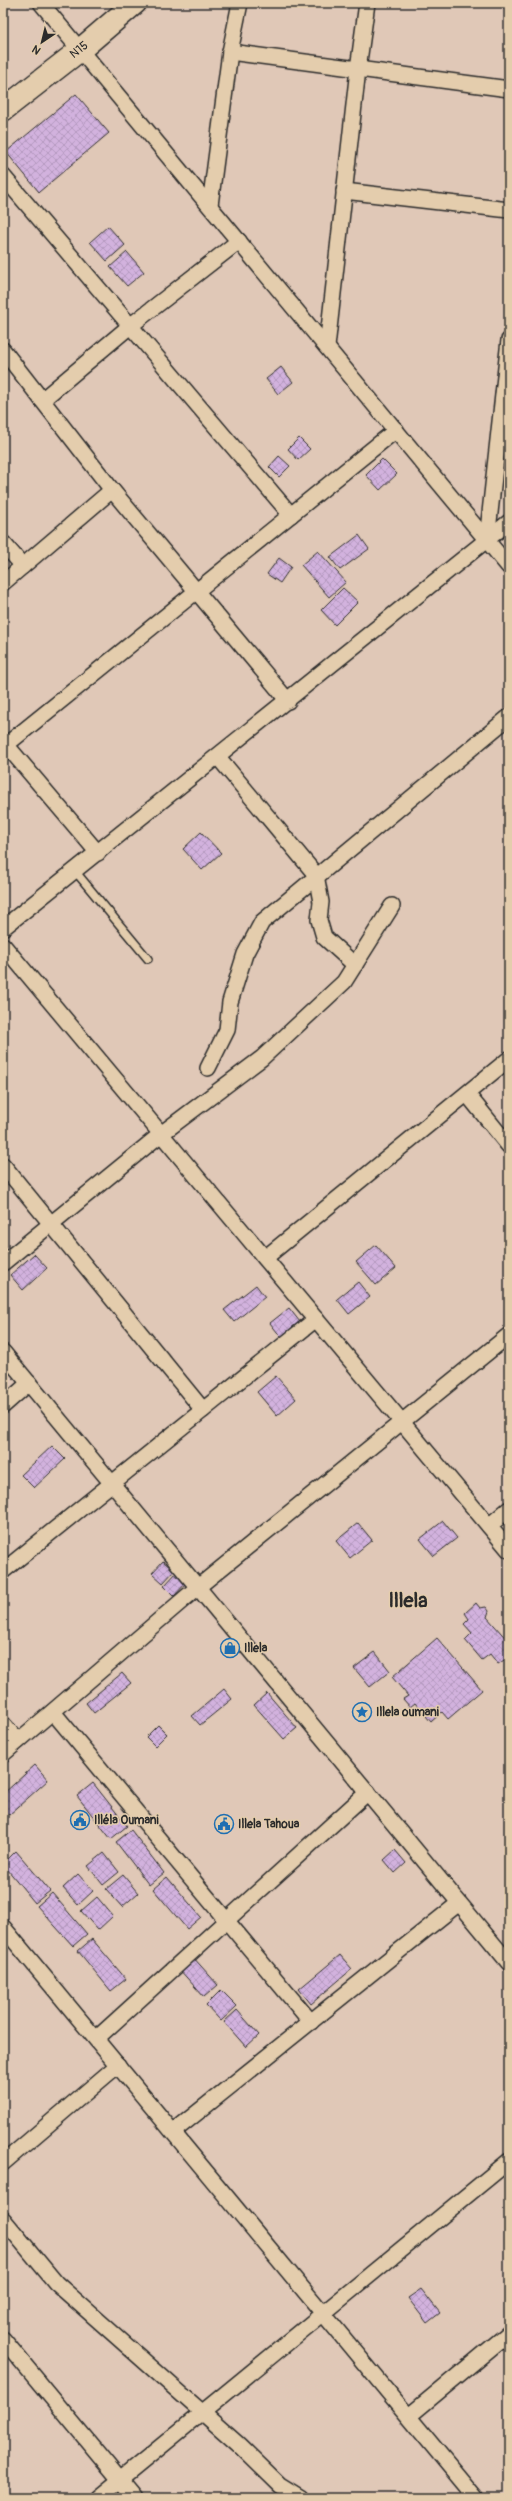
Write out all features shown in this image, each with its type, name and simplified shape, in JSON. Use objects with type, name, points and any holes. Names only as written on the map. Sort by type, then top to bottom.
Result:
[{"type":"main road","name":"N15","points":[[3,110],[80,50],[135,3]]},
{"type":"street","points":[[41,3],[509,567]]},
{"type":"street","points":[[210,205],[230,52],[240,3]]},
{"type":"street","points":[[327,347],[358,69],[367,3]]},
{"type":"street","points":[[230,52],[509,89]]},
{"type":"street","points":[[3,176],[291,516]]},
{"type":"street","points":[[344,191],[509,210]]},
{"type":"street","points":[[42,400],[130,326],[239,241]]},
{"type":"street","points":[[487,540],[509,340]]},
{"type":"street","points":[[3,350],[112,490],[288,701]]},
{"type":"street","points":[[98,853],[5,743],[197,592],[396,430]]},
{"type":"street","points":[[3,583],[112,490]]},
{"type":"street","points":[[3,928],[288,701],[509,522]]},
{"type":"street","points":[[3,543],[23,566]]},
{"type":"street","points":[[208,1068],[227,1030],[230,1002],[245,954],[262,922],[316,875],[509,717]]},
{"type":"street","points":[[218,757],[316,875],[321,902],[318,920],[324,937],[355,965]]},
{"type":"street","points":[[3,1263],[161,1134],[262,1058],[344,982],[392,906]]},
{"type":"street","points":[[3,945],[509,1550]]},
{"type":"street","points":[[265,1258],[509,1059]]},
{"type":"street","points":[[467,1094],[509,1146]]},
{"type":"street","points":[[3,1165],[203,1410]]},
{"type":"street","points":[[3,1571],[316,1319]]},
{"type":"street","points":[[3,1754],[198,1587],[509,1335]]},
{"type":"street","points":[[3,1352],[509,1963]]},
{"type":"street","points":[[3,1406],[29,1383]]},
{"type":"street","points":[[489,1526],[509,1509]]},
{"type":"street","points":[[53,1712],[311,2022]]},
{"type":"street","points":[[3,1724],[18,1741]]},
{"type":"street","points":[[96,2039],[368,1792]]},
{"type":"street","points":[[174,2132],[460,1903]]},
{"type":"street","points":[[3,1927],[476,2498]]},
{"type":"street","points":[[3,2162],[118,2065]]},
{"type":"street","points":[[98,2498],[509,2161]]},
{"type":"street","points":[[3,2219],[56,2283],[202,2412],[280,2486],[301,2498]]},
{"type":"street","points":[[408,2416],[507,2338]]},
{"type":"street","points":[[3,2339],[121,2479],[135,2498]]},
{"type":"lane","points":[[75,871],[148,958]]},
{"type":"building","points":[[76,94],[109,133],[39,192],[6,152]]},
{"type":"building","points":[[108,226],[125,245],[107,261],[90,242]]},
{"type":"building","points":[[127,252],[144,272],[127,286],[110,267]]},
{"type":"building","points":[[281,367],[293,382],[278,394],[266,379]]},
{"type":"building","points":[[299,438],[310,449],[298,460],[288,449]]},
{"type":"building","points":[[279,456],[290,466],[279,477],[269,467]]},
{"type":"building","points":[[382,459],[397,474],[380,490],[366,475]]},
{"type":"building","points":[[359,535],[369,549],[340,570],[330,557]]},
{"type":"building","points":[[318,551],[346,582],[329,597],[301,565]]},
{"type":"building","points":[[279,558],[291,567],[280,583],[267,574]]},
{"type":"building","points":[[343,588],[358,602],[335,625],[321,610]]},
{"type":"building","points":[[201,832],[221,853],[202,870],[183,849]]},
{"type":"building","points":[[376,1245],[396,1268],[376,1285],[356,1262]]},
{"type":"building","points":[[34,1254],[47,1268],[23,1290],[10,1275]]},
{"type":"building","points":[[358,1282],[370,1297],[349,1314],[337,1299]]},
{"type":"building","points":[[256,1285],[265,1297],[234,1322],[224,1310]]},
{"type":"building","points":[[289,1308],[300,1322],[281,1337],[270,1323]]},
{"type":"building","points":[[276,1376],[296,1399],[277,1416],[257,1392]]},
{"type":"building","points":[[52,1446],[65,1459],[34,1488],[21,1475]]},
{"type":"building","points":[[443,1521],[457,1538],[434,1556],[420,1539]]},
{"type":"building","points":[[358,1523],[372,1540],[350,1558],[336,1541]]},
{"type":"building","points":[[163,1561],[174,1571],[163,1583],[152,1573]]},
{"type":"building","points":[[177,1572],[187,1582],[174,1596],[164,1586]]},
{"type":"building","points":[[476,1603],[480,1608],[486,1607],[489,1611],[487,1617],[509,1642],[509,1657],[498,1664],[490,1654],[482,1660],[465,1640],[472,1633],[464,1624],[469,1619],[465,1613]]},
{"type":"building","points":[[437,1638],[482,1690],[448,1719],[442,1712],[431,1722],[415,1703],[410,1707],[403,1699],[408,1696],[392,1677]]},
{"type":"building","points":[[375,1652],[390,1671],[370,1687],[354,1668]]},
{"type":"building","points":[[122,1673],[131,1683],[94,1713],[86,1703]]},
{"type":"building","points":[[224,1689],[232,1699],[200,1725],[192,1716]]},
{"type":"building","points":[[267,1693],[297,1728],[284,1739],[254,1705]]},
{"type":"building","points":[[158,1725],[167,1734],[155,1746],[146,1737]]},
{"type":"building","points":[[35,1765],[48,1780],[9,1815],[3,1809],[3,1794]]},
{"type":"building","points":[[93,1783],[127,1826],[111,1839],[77,1796]]},
{"type":"building","points":[[131,1830],[164,1873],[149,1885],[116,1842]]},
{"type":"building","points":[[395,1850],[406,1863],[395,1873],[384,1860]]},
{"type":"building","points":[[16,1851],[50,1891],[35,1903],[3,1864]]},
{"type":"building","points":[[104,1853],[119,1872],[103,1885],[88,1866]]},
{"type":"building","points":[[78,1874],[93,1891],[78,1905],[63,1888]]},
{"type":"building","points":[[123,1875],[138,1893],[122,1907],[106,1889]]},
{"type":"building","points":[[167,1877],[201,1917],[187,1929],[153,1889]]},
{"type":"building","points":[[52,1893],[87,1934],[73,1946],[37,1906]]},
{"type":"building","points":[[97,1897],[113,1916],[98,1930],[81,1911]]},
{"type":"building","points":[[92,1939],[126,1979],[111,1991],[78,1951]]},
{"type":"building","points":[[340,1955],[352,1969],[311,2004],[299,1989]]},
{"type":"building","points":[[192,1956],[218,1985],[204,1997],[178,1968]]},
{"type":"building","points":[[221,1990],[237,2006],[221,2021],[206,2005]]},
{"type":"building","points":[[237,2010],[259,2035],[246,2047],[224,2022]]},
{"type":"building","points":[[421,2289],[440,2313],[427,2323],[408,2298]]},
{"type":"place","name":"Illela","points":[[230,1648]]},
{"type":"place","name":"Illela oumani","points":[[362,1712]]},
{"type":"place","name":"Illéla Oumani","points":[[80,1820]]},
{"type":"place","name":"Illela Tahoua","points":[[224,1824]]},
{"type":"district","name":"Illela","points":[[408,1600]]}]
